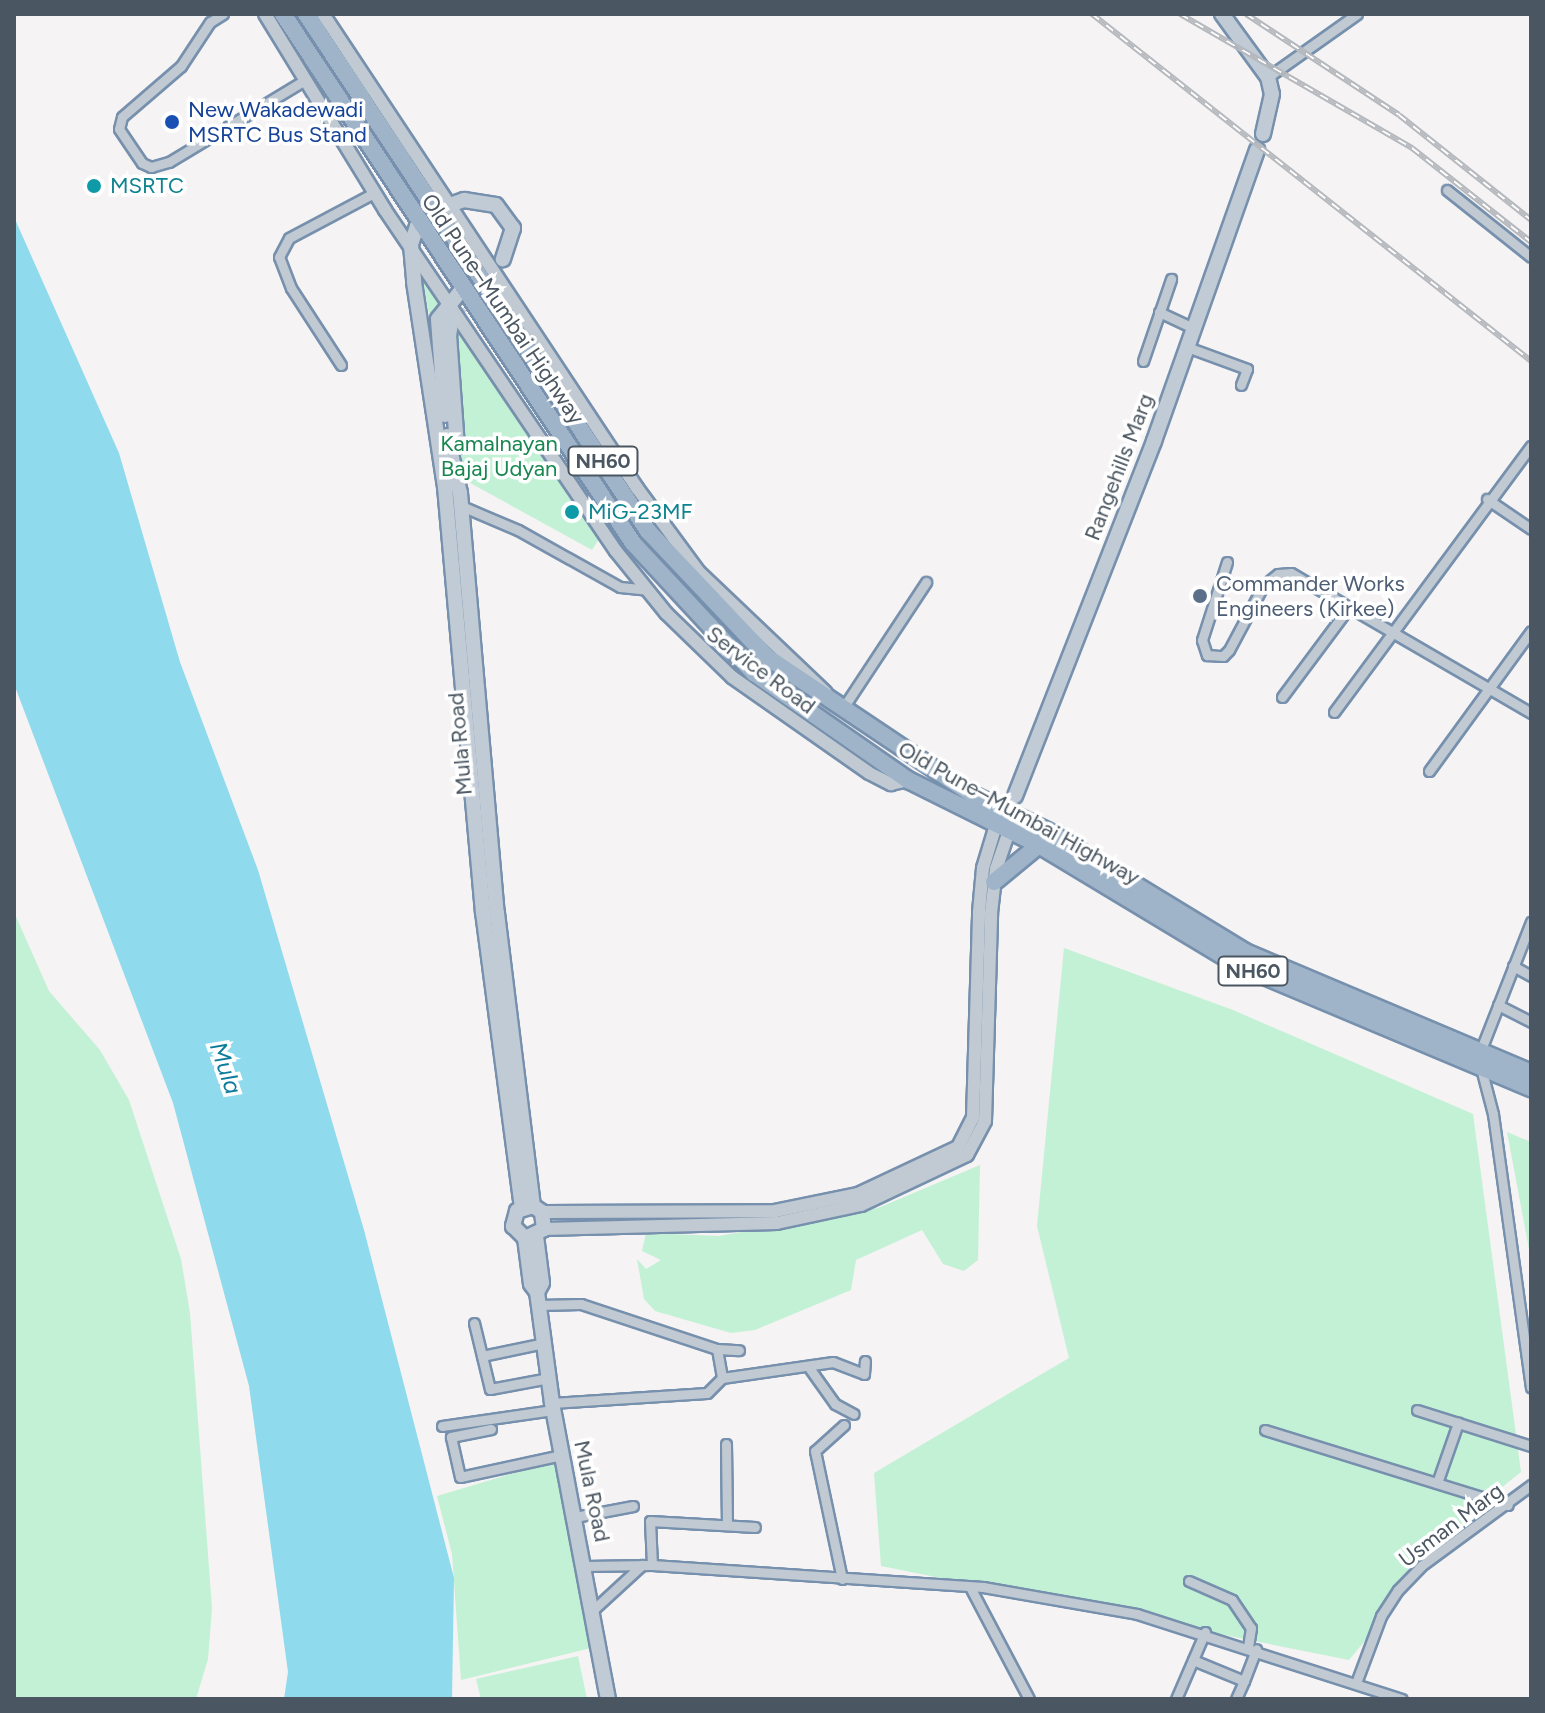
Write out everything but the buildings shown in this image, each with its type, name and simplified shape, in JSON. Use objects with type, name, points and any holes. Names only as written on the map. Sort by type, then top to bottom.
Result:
[{"type":"highway","name":"Old Pune–Mumbai Highway","points":[[283,14],[418,223],[464,287],[633,543],[698,617],[754,673],[908,780],[1039,845],[1238,965],[1480,1060],[1531,1073]]},
{"type":"highway","name":"Old Pune–Mumbai Highway","points":[[306,14],[443,205],[648,531],[767,657],[836,703],[1011,806],[1245,952],[1480,1060],[1531,1088]]},
{"type":"highway","points":[[994,882],[1039,845]]},
{"type":"main road","points":[[1222,14],[1268,77],[1272,94],[1263,134]]},
{"type":"main road","name":"Rangehills Marg","points":[[1002,828],[1187,347],[1257,150]]},
{"type":"main road","points":[[443,205],[488,202],[503,212],[513,228],[503,259]]},
{"type":"main road","points":[[418,223],[411,245],[446,497],[483,912],[532,1209]]},
{"type":"main road","points":[[449,300],[464,287]]},
{"type":"main road","name":"Mula Road","points":[[449,300],[436,333],[461,506],[497,913],[535,1234],[531,1284],[538,1298],[553,1406],[608,1699]]},
{"type":"main road","points":[[452,317],[449,335],[457,480]]},
{"type":"main road","name":"Mula Road","points":[[532,1209],[513,1221],[535,1234]]},
{"type":"street","points":[[223,14],[210,22],[181,66],[122,117],[119,129],[142,163],[151,167],[169,162],[305,80]]},
{"type":"street","name":"Service Road","points":[[265,14],[374,193],[616,551],[687,638],[732,677],[881,781],[908,780]]},
{"type":"street","points":[[323,14],[443,205]]},
{"type":"street","points":[[1268,77],[1357,14]]},
{"type":"street","points":[[1447,190],[1531,257]]},
{"type":"street","points":[[341,365],[291,288],[279,257],[289,238],[374,193]]},
{"type":"street","points":[[1143,361],[1171,279]]},
{"type":"street","points":[[1159,312],[1194,328]]},
{"type":"street","points":[[1187,347],[1247,369],[1241,385]]},
{"type":"street","points":[[1334,712],[1487,499],[1531,446]]},
{"type":"street","points":[[446,497],[518,530],[620,587],[647,590]]},
{"type":"street","points":[[1487,499],[1531,529]]},
{"type":"street","points":[[1227,562],[1202,640],[1207,655],[1223,656],[1263,586],[1278,574],[1291,573],[1531,713]]},
{"type":"street","points":[[836,703],[926,582]]},
{"type":"street","points":[[1282,697],[1349,607]]},
{"type":"street","points":[[1429,771],[1531,631]]},
{"type":"street","points":[[532,1209],[775,1211],[858,1194],[958,1147],[973,1118],[983,868],[1002,828]]},
{"type":"street","points":[[535,1234],[777,1223],[861,1205],[967,1155],[985,1121],[994,882],[1002,828]]},
{"type":"street","points":[[1531,922],[1480,1060],[1493,1114],[1531,1387]]},
{"type":"street","points":[[1513,966],[1531,976]]},
{"type":"street","points":[[1498,1005],[1531,1022]]},
{"type":"street","points":[[538,1298],[581,1304],[717,1349],[739,1350]]},
{"type":"street","points":[[474,1323],[490,1389],[549,1378]]},
{"type":"street","points":[[482,1356],[544,1343]]},
{"type":"street","points":[[717,1349],[722,1378]]},
{"type":"street","points":[[442,1426],[553,1406],[707,1393],[722,1378],[810,1369],[838,1362],[864,1374],[865,1361]]},
{"type":"street","points":[[810,1369],[835,1404],[854,1414]]},
{"type":"street","points":[[1417,1410],[1531,1446]]},
{"type":"street","points":[[1437,1483],[1458,1423]]},
{"type":"street","points":[[842,1579],[815,1451],[844,1425]]},
{"type":"street","points":[[491,1429],[451,1437],[460,1477],[562,1455]]},
{"type":"street","points":[[1265,1430],[1508,1505]]},
{"type":"street","points":[[726,1444],[727,1525]]},
{"type":"street","name":"Usman Marg","points":[[1356,1683],[1381,1616],[1398,1590],[1421,1566],[1508,1505],[1531,1485]]},
{"type":"street","points":[[575,1517],[633,1506]]},
{"type":"street","points":[[593,1610],[647,1565],[650,1521],[755,1527]]},
{"type":"street","points":[[585,1566],[647,1565],[970,1587],[1124,1611],[1205,1632],[1402,1699]]},
{"type":"street","points":[[1189,1581],[1232,1600],[1251,1628],[1252,1648],[1236,1699]]},
{"type":"street","points":[[970,1587],[1029,1699]]},
{"type":"street","points":[[1176,1699],[1205,1632]]},
{"type":"street","points":[[1193,1660],[1244,1681]]},
{"type":"green space","points":[[420,263],[442,296],[430,320]]},
{"type":"green space","name":"Kamalnayan Bajaj Udyan","points":[[455,324],[601,536],[592,550],[463,479]]},
{"type":"green space","points":[[14,912],[49,991],[100,1050],[129,1100],[181,1259],[190,1313],[212,1608],[208,1659],[196,1699],[14,1699]]},
{"type":"green space","points":[[1064,948],[1233,1010],[1473,1114],[1521,1472],[1471,1512],[1349,1660],[881,1566],[874,1473],[1069,1358],[1037,1226]]},
{"type":"green space","points":[[1507,1132],[1531,1142],[1531,1260]]},
{"type":"green space","points":[[980,1165],[978,1260],[964,1271],[943,1264],[922,1230],[856,1260],[851,1290],[755,1330],[731,1333],[655,1311],[644,1299],[637,1259],[646,1269],[661,1260],[642,1251],[646,1233],[719,1236],[878,1208]]},
{"type":"green space","points":[[558,1460],[591,1648],[461,1680],[452,1554],[437,1496]]},
{"type":"green space","points":[[578,1656],[587,1699],[481,1699],[476,1679]]},
{"type":"water","name":"Mula","points":[[14,217],[119,453],[180,662],[258,870],[364,1230],[454,1578],[452,1699],[284,1699],[288,1672],[249,1386],[173,1103],[14,684]]},
{"type":"tunnel","points":[[452,317],[503,259]]},
{"type":"railway","points":[[1092,14],[1531,361]]},
{"type":"railway","points":[[1180,14],[1412,148],[1531,242]]},
{"type":"railway","points":[[1246,14],[1399,115],[1531,220]]},
{"type":"place","name":"New Wakadewadi MSRTC Bus Stand","points":[[172,122]]},
{"type":"place","name":"MSRTC","points":[[94,186]]},
{"type":"place","name":"MiG-23MF","points":[[572,512]]},
{"type":"place","name":"Commander Works Engineers (Kirkee)","points":[[1200,596]]}]
